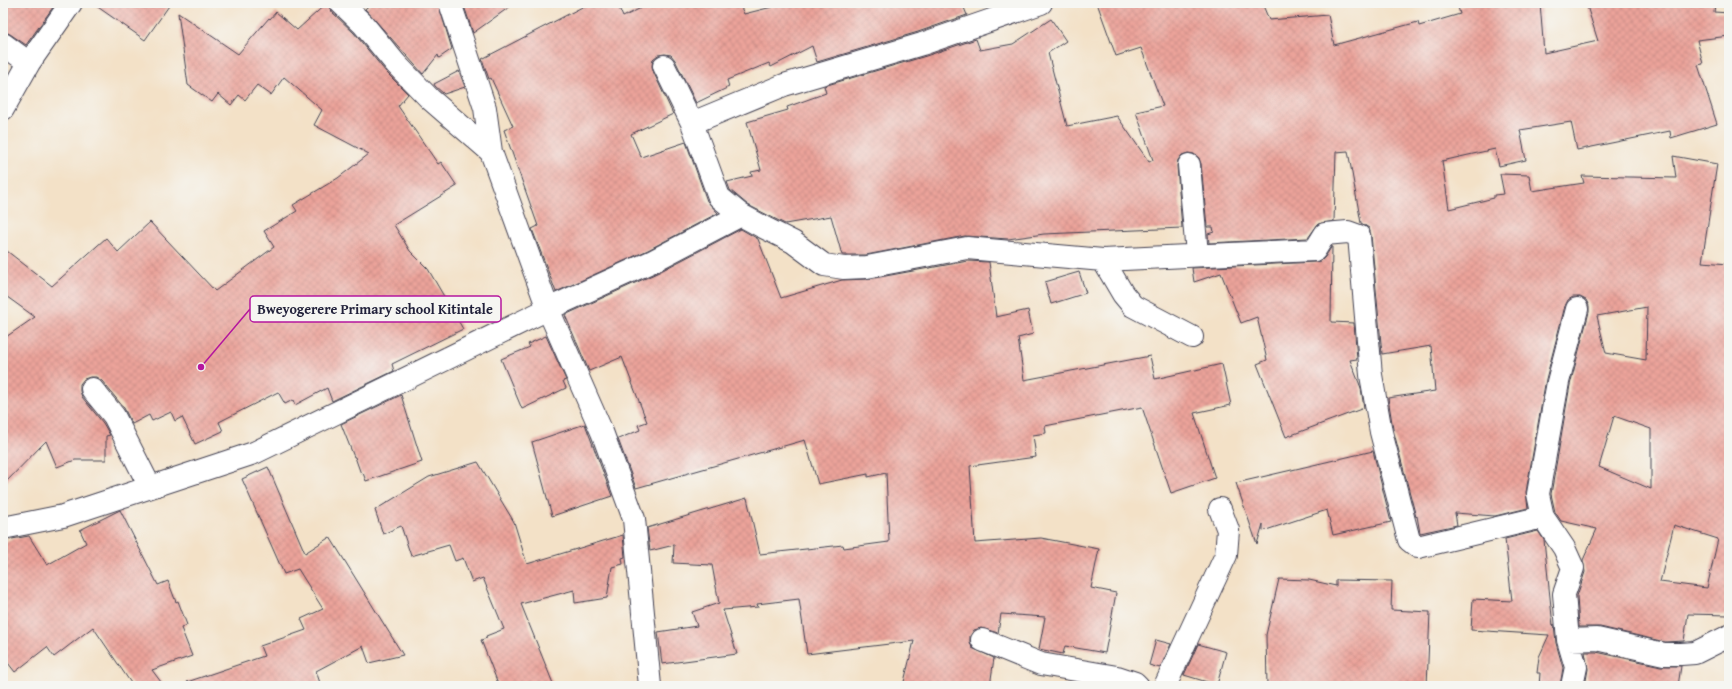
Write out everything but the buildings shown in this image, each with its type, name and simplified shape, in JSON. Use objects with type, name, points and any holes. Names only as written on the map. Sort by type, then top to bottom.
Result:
[{"type":"street","points":[[3,109],[29,63],[71,3]]},
{"type":"street","points":[[341,3],[363,24],[396,64],[430,99],[491,152]]},
{"type":"street","points":[[450,3],[485,108],[491,152],[548,309],[602,432],[634,518],[650,686]]},
{"type":"street","points":[[692,123],[784,85],[922,44],[1041,3]]},
{"type":"street","points":[[3,44],[29,63]]},
{"type":"street","points":[[664,66],[692,123],[719,197],[741,215],[763,228],[794,242],[824,265],[844,268],[867,267],[967,248],[1103,260],[1197,254],[1315,250],[1325,234],[1348,232],[1359,236],[1371,375],[1381,432],[1409,540],[1418,547],[1543,517]]},
{"type":"street","points":[[1189,165],[1197,254]]},
{"type":"street","points":[[3,528],[63,516],[254,453],[548,309],[653,261],[741,215]]},
{"type":"street","points":[[1103,260],[1123,294],[1132,306],[1192,337]]},
{"type":"street","points":[[1572,686],[1576,667],[1568,640],[1564,594],[1573,568],[1564,548],[1543,517],[1538,494],[1558,382],[1577,310]]},
{"type":"street","points":[[92,389],[114,416],[150,487]]},
{"type":"street","points":[[1165,686],[1226,555],[1228,530],[1220,509]]},
{"type":"street","points":[[1568,640],[1597,639],[1664,654],[1681,654],[1695,653],[1729,636]]},
{"type":"street","points":[[982,640],[1041,664],[1117,677],[1135,683],[1138,686]]},
{"type":"place","name":"Bweyogerere Primary school Kitintale","points":[[201,367]]}]
